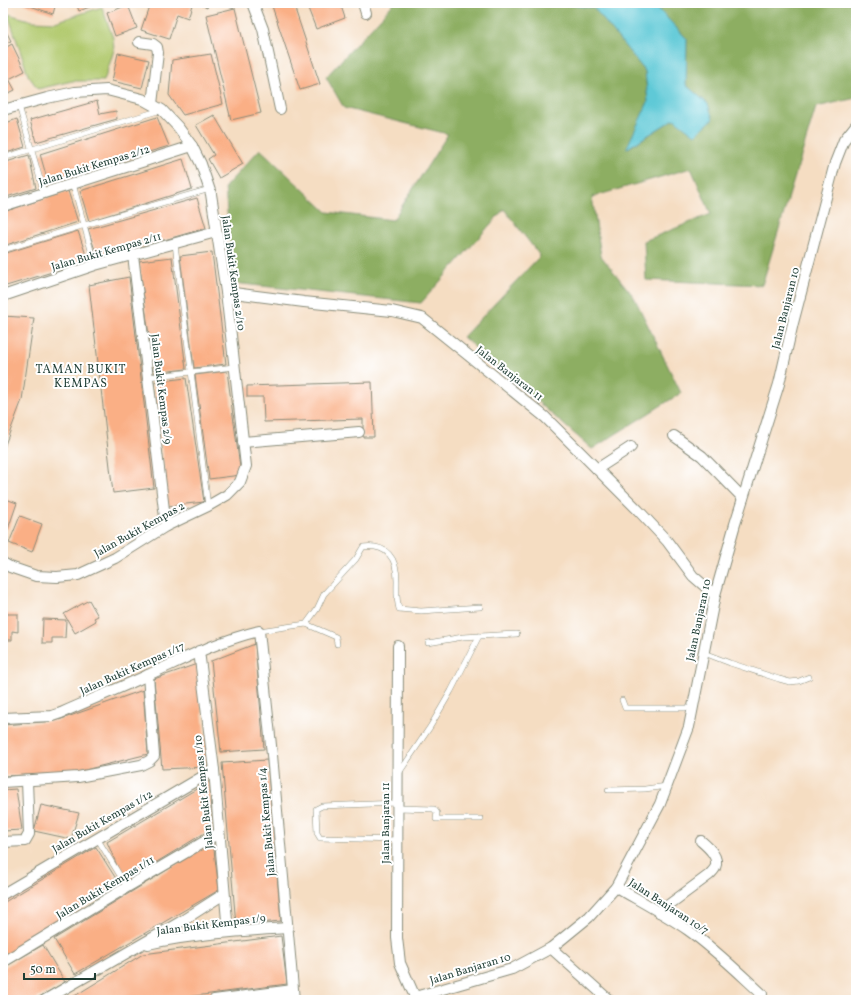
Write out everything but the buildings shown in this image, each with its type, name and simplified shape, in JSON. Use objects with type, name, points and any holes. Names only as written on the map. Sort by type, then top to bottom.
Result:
[{"type":"street","points":[[253,3],[263,29],[280,109]]},
{"type":"street","points":[[363,3],[366,14]]},
{"type":"street","points":[[139,42],[152,44],[157,47],[158,53],[152,104]]},
{"type":"street","name":"Jalan Bukit Kempas 2/10","points":[[3,110],[75,92],[107,90],[142,99],[162,110],[178,126],[192,146],[210,189],[226,292],[246,466]]},
{"type":"street","name":"Jalan Banjaran 10","points":[[415,999],[512,969],[551,948],[589,917],[616,887],[660,804],[689,727],[694,708],[703,652],[715,595],[743,498],[779,384],[793,322],[835,163],[844,140],[856,125]]},
{"type":"street","name":"Jalan Bukit Kempas 2/12","points":[[3,206],[192,146]]},
{"type":"street","name":"Jalan Bukit Kempas 2/11","points":[[3,296],[95,265],[216,232]]},
{"type":"street","name":"Jalan Bukit Kempas 2/9","points":[[133,255],[166,526]]},
{"type":"street","name":"Jalan Banjaran 11","points":[[226,292],[392,311],[422,318],[545,417],[652,525],[667,541],[693,576],[715,595]]},
{"type":"street","points":[[243,442],[359,432]]},
{"type":"street","points":[[674,436],[702,456],[743,498]]},
{"type":"street","points":[[597,469],[631,447]]},
{"type":"street","name":"Jalan Bukit Kempas 2","points":[[3,563],[36,576],[57,577],[78,575],[115,558],[166,526],[227,495],[240,482],[246,466]]},
{"type":"street","name":"Jalan Bukit Kempas 1/4","points":[[259,631],[272,755],[293,995]]},
{"type":"street","name":"Jalan Bukit Kempas 1/17","points":[[3,718],[52,716],[148,675],[199,651],[237,636],[259,631]]},
{"type":"street","name":"Jalan Banjaran 11","points":[[398,646],[397,938],[400,963],[415,999]]},
{"type":"street","name":"Jalan Bukit Kempas 1/10","points":[[199,651],[214,770],[228,932]]},
{"type":"street","points":[[3,782],[78,777],[141,765],[149,761],[154,756],[148,675]]},
{"type":"street","name":"Jalan Bukit Kempas 1/12","points":[[3,894],[214,770]]},
{"type":"street","points":[[3,842],[26,841],[29,834],[27,781]]},
{"type":"street","name":"Jalan Bukit Kempas 1/11","points":[[3,962],[219,832]]},
{"type":"street","points":[[659,912],[709,875],[715,868],[716,860],[713,854],[709,847],[701,841]]},
{"type":"street","name":"Jalan Banjaran 10/7","points":[[616,887],[688,930],[720,955],[762,994]]},
{"type":"street","name":"Jalan Bukit Kempas 1/9","points":[[46,1000],[182,921],[224,894]]},
{"type":"street","name":"Jalan Bukit Kempas 1/9","points":[[138,946],[168,940],[228,932],[287,928]]},
{"type":"street","points":[[551,948],[605,999]]},
{"type":"street","points":[[214,1000],[293,995]]},
{"type":"lane","points":[[19,106],[44,193]]},
{"type":"lane","points":[[3,158],[162,110]]},
{"type":"lane","points":[[72,184],[85,225],[95,265]]},
{"type":"lane","points":[[3,250],[210,189]]},
{"type":"lane","points":[[175,244],[208,506]]},
{"type":"lane","points":[[148,377],[234,367]]},
{"type":"lane","points":[[306,624],[317,609],[324,594],[356,559],[363,547],[373,546],[387,551],[395,564],[397,580],[396,600],[399,609],[421,610],[480,607]]},
{"type":"lane","points":[[259,631],[306,624],[336,637],[337,644]]},
{"type":"lane","points":[[428,643],[463,637],[517,634]]},
{"type":"lane","points":[[397,776],[430,727],[451,691],[479,636]]},
{"type":"lane","points":[[703,652],[779,680],[790,682],[799,681],[809,677]]},
{"type":"lane","points":[[622,700],[625,708],[694,708]]},
{"type":"lane","points":[[608,790],[644,789],[667,786]]},
{"type":"lane","points":[[397,840],[320,838],[317,833],[316,809],[322,806],[397,806],[434,809],[437,813],[436,819],[480,819]]},
{"type":"lane","points":[[97,838],[127,886]]},
{"type":"green space","points":[[394,3],[553,3],[594,7],[645,71],[648,102],[627,149],[674,119],[708,104],[686,85],[687,39],[653,3],[856,3],[856,98],[816,107],[762,285],[646,280],[644,241],[711,214],[691,168],[592,197],[601,256],[634,297],[681,393],[592,449],[463,337],[540,256],[504,209],[421,303],[233,283],[225,187],[260,149],[327,212],[393,220],[448,134],[344,108],[326,77]]},
{"type":"green space","points":[[102,7],[113,38],[114,50],[104,81],[72,81],[38,89],[28,75],[8,14],[33,21],[55,22]]},
{"type":"water","points":[[553,3],[653,3],[687,39],[686,85],[708,104],[713,119],[695,135],[674,119],[626,149],[648,102],[645,71],[594,8]]},
{"type":"district","name":"TAMAN BUKIT KEMPAS","points":[[81,376]]}]
